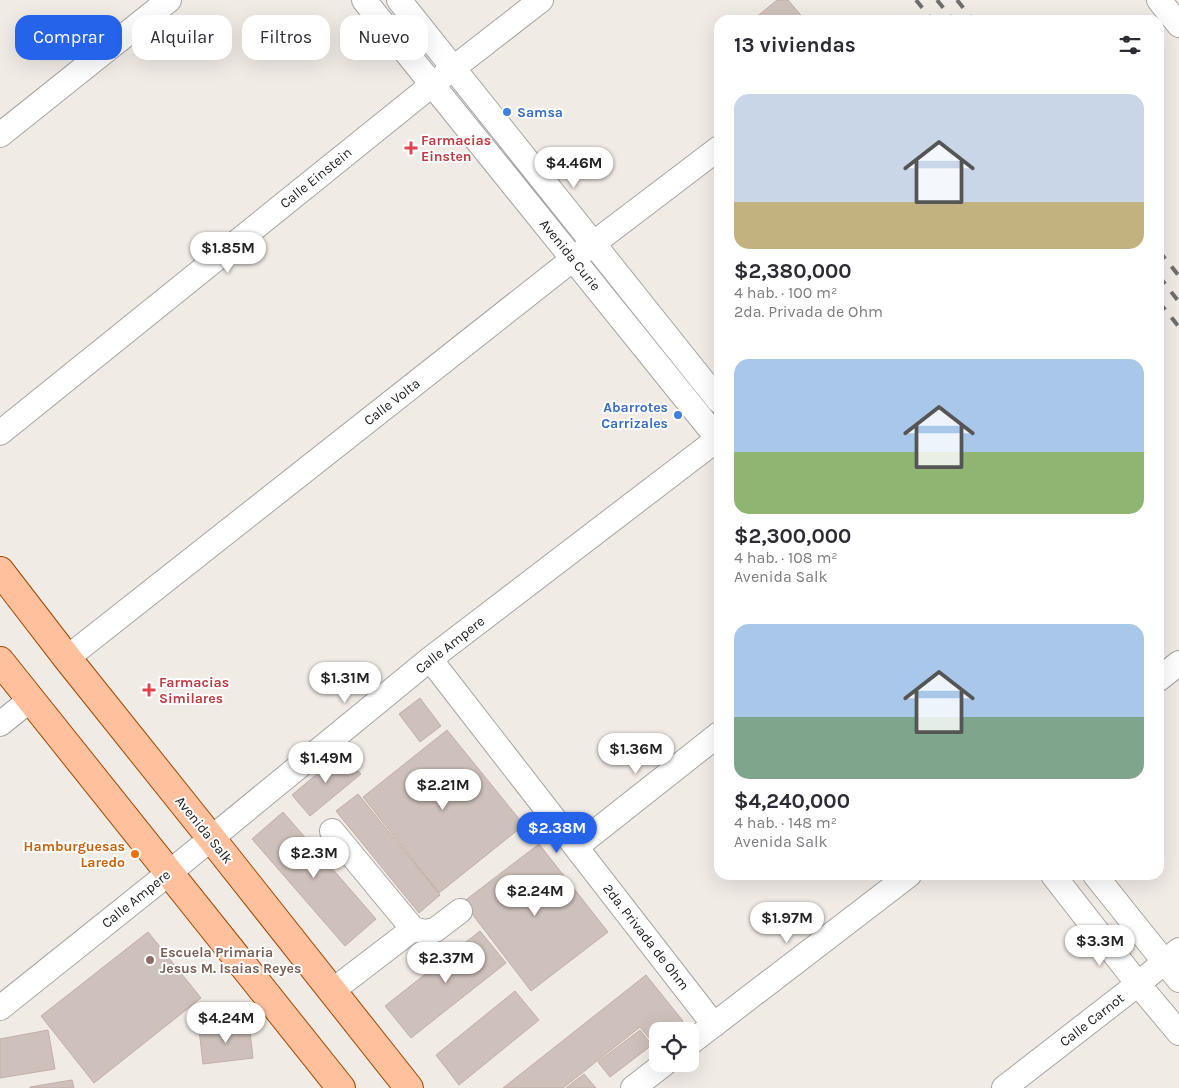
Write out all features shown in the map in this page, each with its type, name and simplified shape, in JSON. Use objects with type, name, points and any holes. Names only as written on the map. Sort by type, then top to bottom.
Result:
[{"type":"main road","name":"Avenida Salk","points":[[0,571],[409,1088]]},
{"type":"main road","points":[[0,661],[341,1088]]},
{"type":"street","points":[[0,135],[169,0]]},
{"type":"street","name":"Avenida Curie","points":[[364,0],[714,434]]},
{"type":"street","name":"Avenida Curie","points":[[400,0],[714,395]]},
{"type":"street","name":"Calle Einstein","points":[[0,433],[432,84],[541,0]]},
{"type":"street","points":[[1159,0],[1179,25]]},
{"type":"street","name":"Calle Volta","points":[[67,658],[573,259],[714,152]]},
{"type":"street","name":"Calle Ampere","points":[[0,1008],[430,660],[714,442]]},
{"type":"street","name":"2da. Privada de Ohm","points":[[430,660],[714,1025]]},
{"type":"street","points":[[1164,675],[1179,664]]},
{"type":"street","points":[[0,724],[30,700]]},
{"type":"street","points":[[576,847],[714,738]]},
{"type":"street","points":[[332,831],[414,929],[425,932],[435,930],[460,911]]},
{"type":"street","points":[[699,1036],[902,880]]},
{"type":"street","points":[[1057,880],[1179,1033]]},
{"type":"street","points":[[1100,880],[1172,956],[1179,980]]},
{"type":"street","points":[[332,991],[414,929]]},
{"type":"street","name":"Calle Carnot","points":[[1004,1088],[1172,956]]},
{"type":"street","points":[[632,1088],[653,1072]]},
{"type":"building","points":[[777,0],[788,0],[801,15],[759,15]]},
{"type":"building","points":[[420,698],[441,726],[420,742],[399,714]]},
{"type":"building","points":[[447,730],[524,825],[439,893],[363,797]]},
{"type":"building","points":[[342,753],[361,774],[310,816],[292,795]]},
{"type":"building","points":[[358,794],[440,895],[419,913],[336,811]]},
{"type":"building","points":[[283,812],[376,919],[345,946],[252,839]]},
{"type":"building","points":[[539,844],[608,932],[531,991],[463,902]]},
{"type":"building","points":[[480,931],[506,963],[411,1038],[385,1006]]},
{"type":"building","points":[[148,932],[201,998],[94,1083],[41,1016]]},
{"type":"building","points":[[646,975],[683,1021],[649,1022],[649,1038],[640,1027],[563,1088],[503,1088]]},
{"type":"building","points":[[515,991],[539,1020],[459,1085],[436,1055]]},
{"type":"building","points":[[249,1023],[253,1058],[203,1064],[199,1029]]},
{"type":"building","points":[[48,1030],[55,1069],[0,1078],[0,1039]]},
{"type":"building","points":[[640,1030],[649,1041],[649,1047],[610,1077],[598,1062]]},
{"type":"building","points":[[584,1074],[596,1088],[566,1088]]},
{"type":"building","points":[[72,1080],[74,1088],[30,1088],[30,1087]]},
{"type":"railway","points":[[916,0],[928,15]]},
{"type":"railway","points":[[937,0],[949,15]]},
{"type":"railway","points":[[957,0],[969,15]]},
{"type":"railway","points":[[1164,257],[1179,276]]},
{"type":"railway","points":[[1164,282],[1179,302]]},
{"type":"railway","points":[[1164,308],[1179,327]]},
{"type":"place","name":"Samsa","points":[[507,112]]},
{"type":"place","name":"Farmacias Einsten","points":[[411,148]]},
{"type":"place","name":"Abarrotes Carrizales","points":[[678,415]]},
{"type":"place","name":"Farmacias Similares","points":[[149,690]]},
{"type":"place","name":"Hamburguesas Laredo","points":[[135,854]]},
{"type":"place","name":"Escuela Primaria Jesus M. Isaias Reyes","points":[[150,960]]}]
